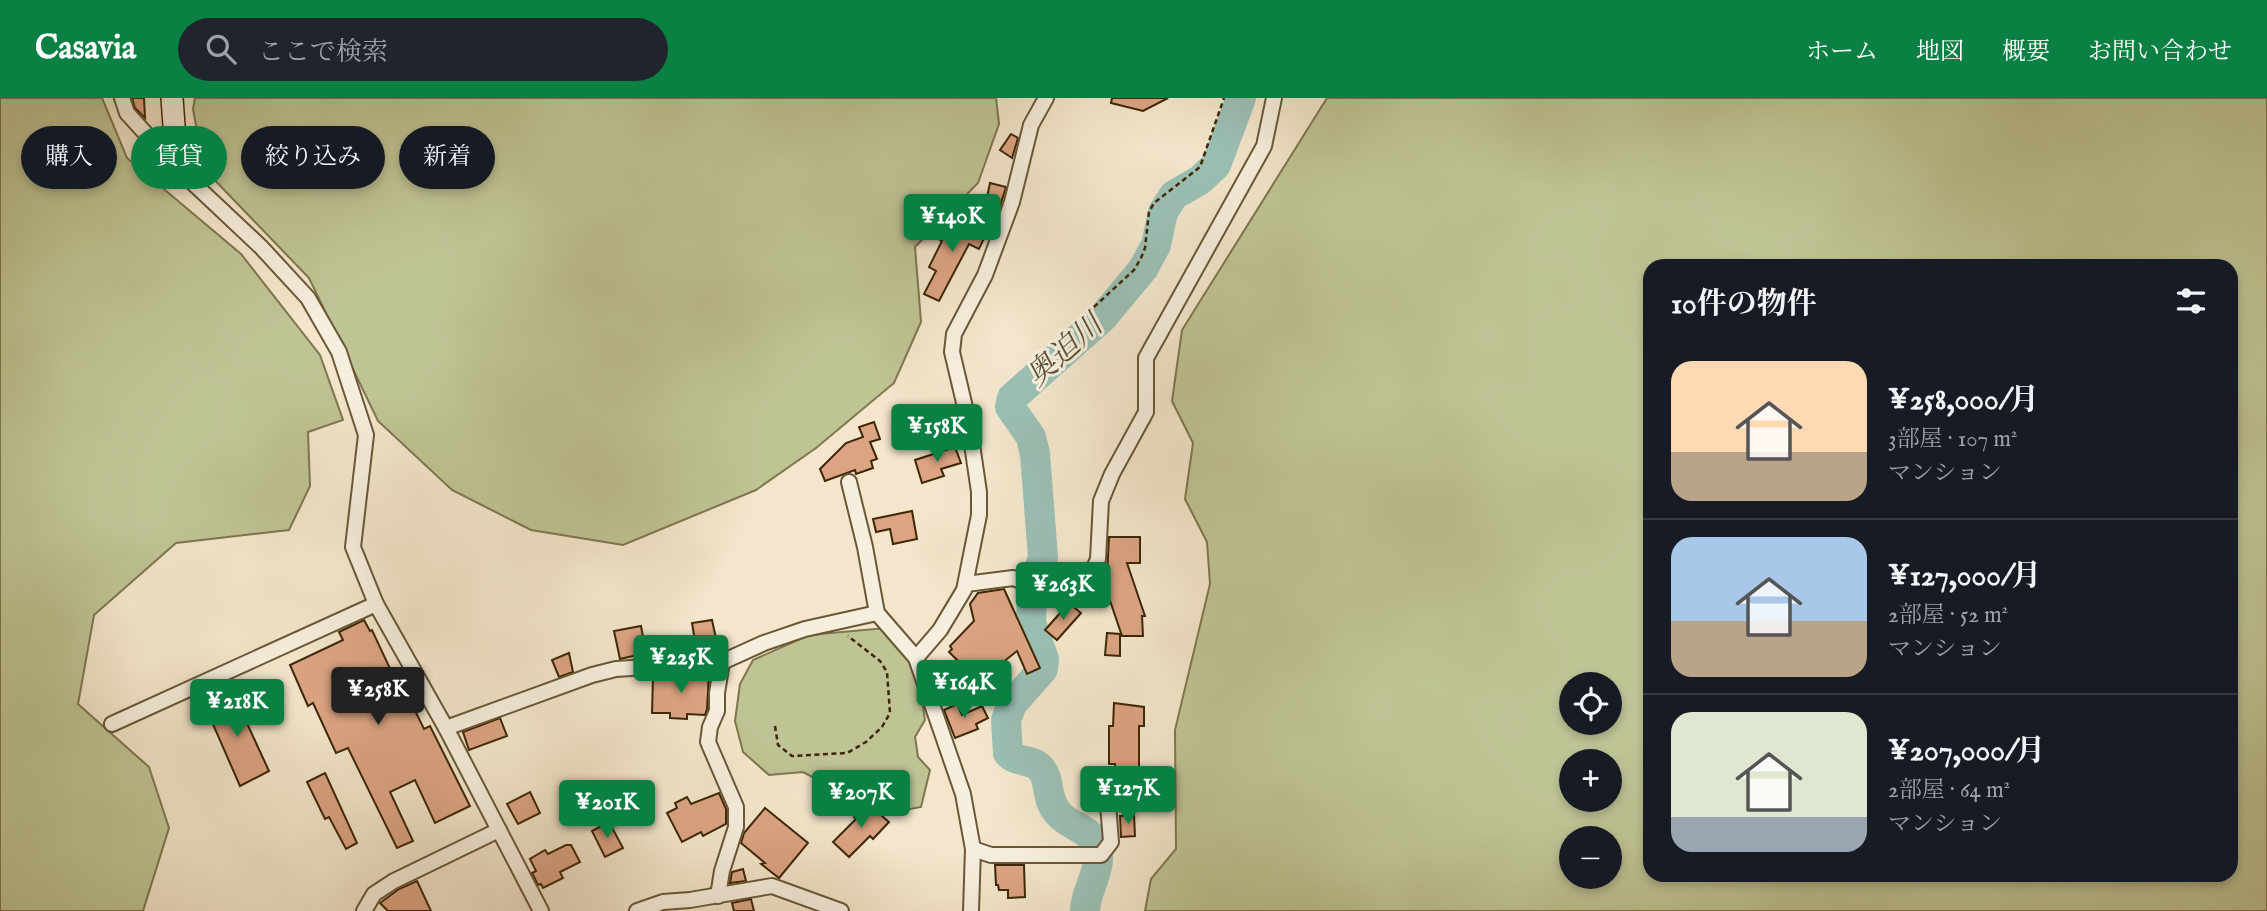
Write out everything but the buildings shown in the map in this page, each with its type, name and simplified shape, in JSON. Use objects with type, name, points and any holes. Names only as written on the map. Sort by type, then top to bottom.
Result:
[{"type":"street","points":[[122,98],[127,113],[139,126]]},
{"type":"street","points":[[172,98],[174,126]]},
{"type":"street","points":[[916,658],[940,630],[966,584],[979,515],[979,492],[969,424],[952,352],[954,334],[985,275],[1012,202],[1031,125],[1046,98]]},
{"type":"street","points":[[966,584],[1013,578],[1046,590],[1082,595],[1098,559],[1101,500],[1146,412],[1146,358],[1264,146],[1274,98]]},
{"type":"street","points":[[199,189],[261,247],[308,298],[339,352],[366,435],[353,547],[376,604],[446,728],[541,911]]},
{"type":"street","points":[[849,482],[877,613],[916,658],[963,794],[973,849],[971,911]]},
{"type":"street","points":[[112,724],[376,604]]},
{"type":"street","points":[[446,728],[592,675],[616,669],[722,662],[764,643],[827,624],[877,613]]},
{"type":"street","points":[[718,895],[722,871],[736,827],[736,807],[708,742],[710,727],[717,711],[722,662]]},
{"type":"street","points":[[973,849],[991,855],[1101,855],[1111,842],[1106,779]]},
{"type":"street","points":[[364,911],[374,894],[394,881],[499,830]]},
{"type":"street","points":[[637,911],[663,902],[772,886],[841,911]]},
{"type":"path","points":[[1094,307],[1134,270],[1141,258],[1145,248],[1149,212],[1154,203],[1200,167],[1224,98]]},
{"type":"path","points":[[775,726],[778,745],[792,756],[847,753],[866,742],[882,727],[890,713],[887,672],[880,661],[857,642],[827,624]]},
{"type":"green space","points":[[0,98],[102,98],[114,126],[21,126],[21,189],[117,189],[117,134],[131,161],[131,189],[164,189],[241,254],[320,355],[343,420],[308,432],[310,486],[289,530],[176,543],[94,615],[78,704],[149,767],[169,828],[143,911],[0,911]]},
{"type":"green space","points":[[195,98],[996,98],[999,124],[978,183],[915,247],[921,322],[894,383],[816,448],[756,490],[623,545],[531,530],[452,490],[378,421],[309,278],[223,189],[227,189],[227,126],[196,126],[193,109]]},
{"type":"green space","points":[[1327,98],[2267,98],[2267,911],[1145,911],[1151,879],[1176,849],[1175,730],[1210,584],[1207,542],[1185,499],[1193,443],[1172,401],[1182,330]]},
{"type":"green space","points":[[886,628],[909,653],[920,686],[925,720],[915,737],[918,757],[930,770],[921,807],[905,810],[888,794],[860,788],[833,788],[803,772],[769,775],[743,752],[735,721],[740,684],[753,660],[809,635]]},
{"type":"waterway","name":"奥迫川","points":[[1085,911],[1098,859],[1094,841],[1090,835],[1064,819],[1054,808],[1041,769],[1008,753],[1006,720],[1012,704],[1043,669],[1044,659],[1031,623],[1032,593],[1043,557],[1035,454],[1031,437],[1010,407],[1012,398],[1103,317],[1143,269],[1156,245],[1163,212],[1174,195],[1200,180],[1216,165],[1241,98]]}]
